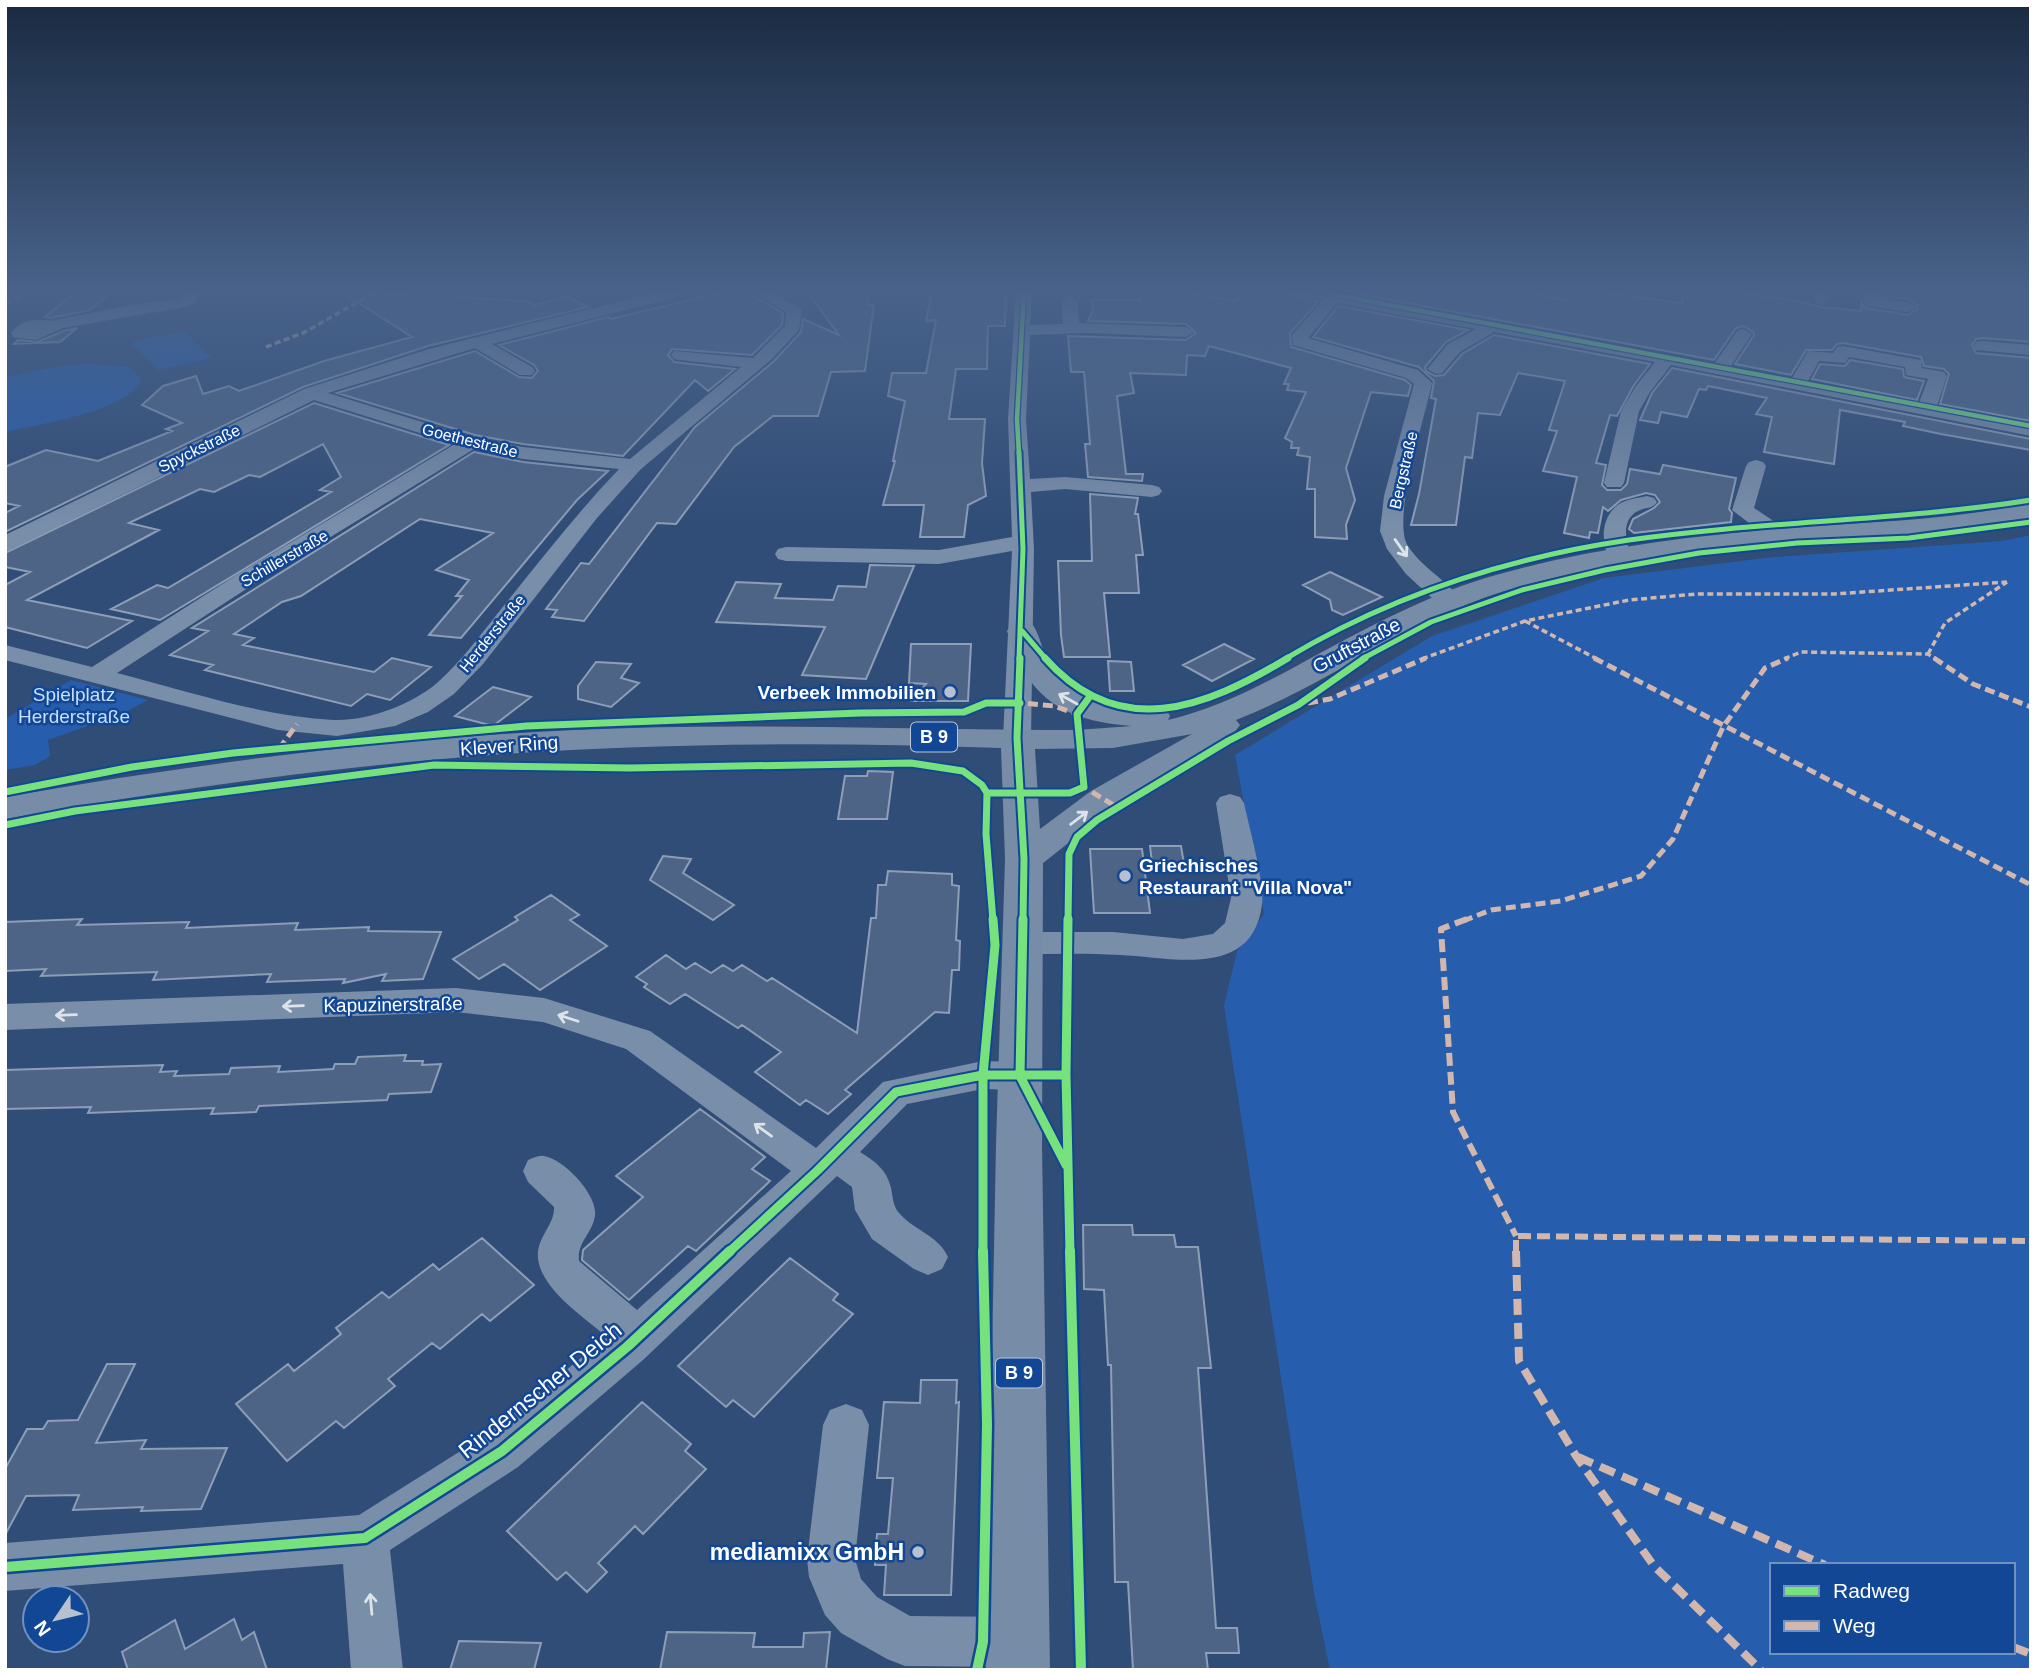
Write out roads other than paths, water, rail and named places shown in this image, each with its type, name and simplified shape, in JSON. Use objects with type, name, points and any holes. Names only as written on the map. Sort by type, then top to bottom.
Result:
[{"type":"main road","name":"Gruftstraße","points":[[1017,738],[1078,739],[1178,729],[1242,706],[1376,633],[1449,600],[1504,582],[1681,547],[1964,523],[2031,511]]},
{"type":"main road","points":[[1023,631],[1034,665],[1044,680],[1061,695],[1082,706],[1102,712],[1139,717],[1242,706]]},
{"type":"main road","points":[[1024,859],[1104,799],[1199,745],[1242,706]]},
{"type":"main road","name":"Klever Ring","points":[[5,808],[155,782],[291,763],[539,742],[656,737],[1017,738]]},
{"type":"main road","name":"B 9","points":[[1017,738],[1024,859],[1020,1076],[1018,1656]]},
{"type":"street","name":"Spyckstraße","points":[[5,544],[310,393],[382,369]]},
{"type":"street","name":"Herderstraße","points":[[5,652],[278,722],[337,729],[397,715],[419,706],[445,689],[474,659],[589,513],[634,465],[748,369]]},
{"type":"street","points":[[1017,738],[1023,631],[1023,542],[1017,419],[1026,369]]},
{"type":"street","name":"Bergstraße","points":[[1395,369],[1412,374],[1423,383],[1393,505],[1391,532],[1395,542],[1433,589],[1449,600]]},
{"type":"street","points":[[1614,483],[1630,411],[1659,369]]},
{"type":"street","points":[[1721,369],[2031,430]]},
{"type":"street","points":[[1798,384],[1806,369]]},
{"type":"street","points":[[1914,369],[1938,376],[1926,410]]},
{"type":"street","name":"Goethestraße","points":[[310,393],[471,443],[523,453],[634,465]]},
{"type":"street","name":"Schillerstraße","points":[[98,674],[246,579],[471,443]]},
{"type":"street","points":[[1756,466],[1743,510],[1782,537]]},
{"type":"street","points":[[1021,486],[1065,483],[1152,491]]},
{"type":"street","points":[[1620,557],[1615,544],[1619,513],[1626,506],[1647,502]]},
{"type":"street","points":[[786,554],[939,557],[1023,542]]},
{"type":"street","points":[[1023,943],[1128,944],[1185,949],[1209,947],[1228,940],[1241,925],[1246,914],[1247,898],[1230,803]]},
{"type":"street","name":"Kapuzinerstraße","points":[[5,1017],[456,1000],[544,1010],[638,1040],[826,1162],[865,1175],[871,1185],[875,1210],[881,1222],[928,1257]]},
{"type":"street","name":"Rindernscher Deich","points":[[5,1567],[365,1538],[502,1451],[638,1336],[826,1162],[896,1092],[983,1075],[1020,1076]]},
{"type":"street","points":[[542,1171],[566,1192],[576,1214],[574,1223],[558,1242],[555,1254],[558,1265],[566,1277],[638,1336]]},
{"type":"street","points":[[846,1425],[831,1559],[834,1577],[843,1597],[859,1615],[905,1641],[1018,1656]]},
{"type":"street","points":[[365,1538],[377,1670]]},
{"type":"place","name":"Verbeek Immobilien","points":[[950,692]]},
{"type":"place","name":"Griechisches Restaurant \"Villa Nova\"","points":[[1125,876]]},
{"type":"place","name":"mediamixx GmbH","points":[[918,1552]]},
{"type":"park label","name":"Spielplatz Herderstraße","points":[[74,705]]}]
